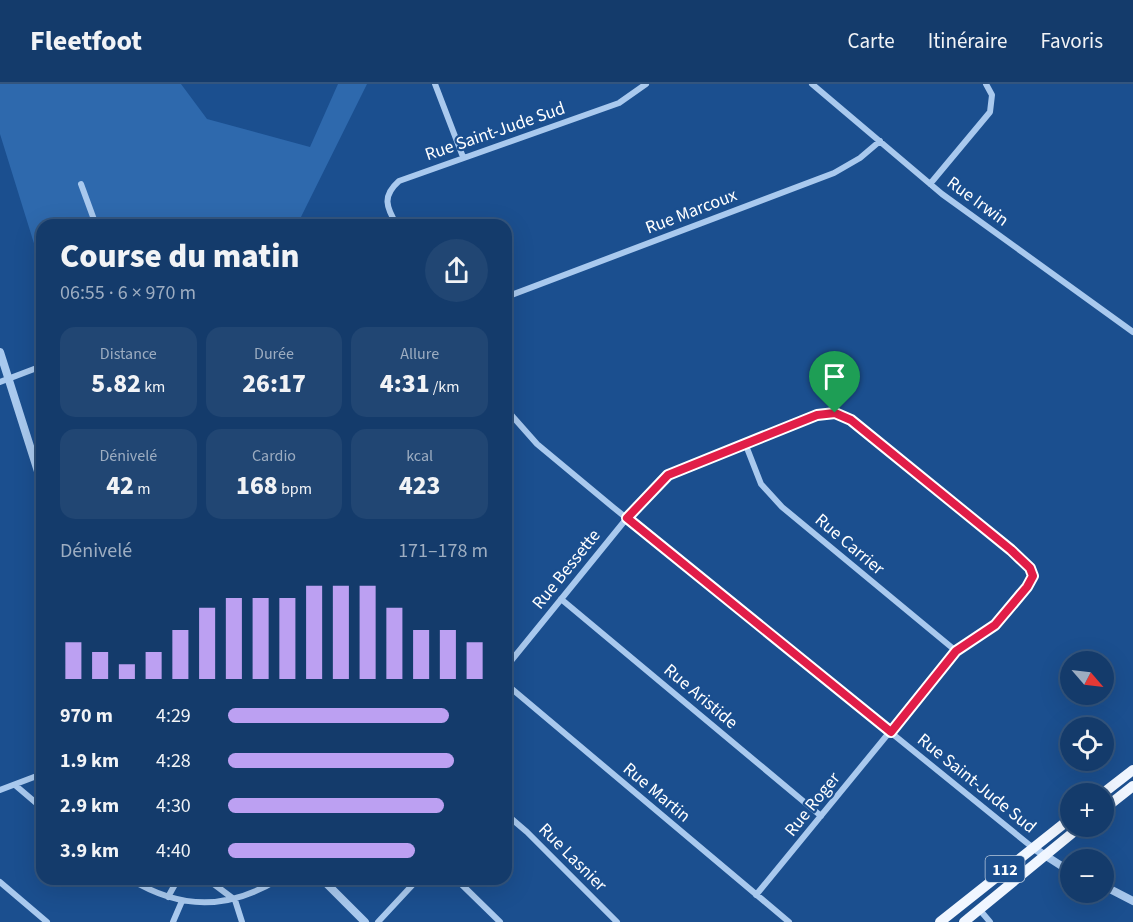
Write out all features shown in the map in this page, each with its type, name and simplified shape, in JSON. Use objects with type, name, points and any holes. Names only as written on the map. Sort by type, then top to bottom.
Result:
[{"type":"main road","points":[[1114,785],[1133,770]]},
{"type":"main road","points":[[1114,800],[1133,786]]},
{"type":"main road","name":"112","points":[[940,922],[1060,826]]},
{"type":"main road","name":"112","points":[[964,922],[1067,837]]},
{"type":"street","points":[[435,84],[463,157]]},
{"type":"street","name":"Rue Saint-Jude Sud","points":[[393,219],[387,209],[386,198],[390,189],[399,181],[619,103],[646,84]]},
{"type":"street","name":"Rue Irwin","points":[[812,84],[930,184],[1133,332]]},
{"type":"street","points":[[930,184],[990,112],[992,95],[986,84]]},
{"type":"street","name":"Rue Marcoux","points":[[512,295],[834,173],[860,158],[880,141]]},
{"type":"street","points":[[81,183],[94,219]]},
{"type":"street","points":[[0,352],[36,465]]},
{"type":"street","points":[[0,382],[36,368]]},
{"type":"street","name":"Rue Roger","points":[[745,443],[817,415],[835,413],[851,420],[1030,568],[1033,576],[1027,587],[995,625],[956,651],[756,895]]},
{"type":"street","name":"Rue Saint-Jude Sud","points":[[512,416],[537,444],[627,518],[1032,848],[1060,865]]},
{"type":"street","name":"Rue Bessette","points":[[512,660],[627,518],[668,475],[745,443]]},
{"type":"street","name":"Rue Carrier","points":[[745,443],[761,484],[782,507],[956,651]]},
{"type":"street","name":"Rue Aristide","points":[[561,599],[821,816]]},
{"type":"street","name":"Rue Martin","points":[[512,689],[789,922]]},
{"type":"street","points":[[0,790],[36,776]]},
{"type":"street","points":[[15,785],[36,803]]},
{"type":"street","name":"Rue Lasnier","points":[[512,819],[616,922]]},
{"type":"street","points":[[0,882],[47,922]]},
{"type":"street","points":[[143,885],[182,901],[206,903],[235,900],[266,885]]},
{"type":"street","points":[[168,897],[175,885]]},
{"type":"street","points":[[215,885],[235,900],[242,922]]},
{"type":"street","points":[[328,885],[365,922]]},
{"type":"street","points":[[378,922],[412,885]]},
{"type":"street","points":[[462,885],[500,922]]},
{"type":"street","points":[[1114,891],[1133,901]]},
{"type":"street","points":[[173,922],[182,901]]},
{"type":"street","points":[[979,909],[990,922]]},
{"type":"shaded area","points":[[0,84],[181,84],[207,119],[310,147],[338,84],[367,84],[300,219],[36,219],[36,250],[0,134]]},
{"type":"route","points":[[835,413],[851,420],[1011,550],[1030,568],[1033,576],[1027,587],[995,625],[956,651],[891,732],[627,518],[668,475],[817,415],[835,413]]}]
